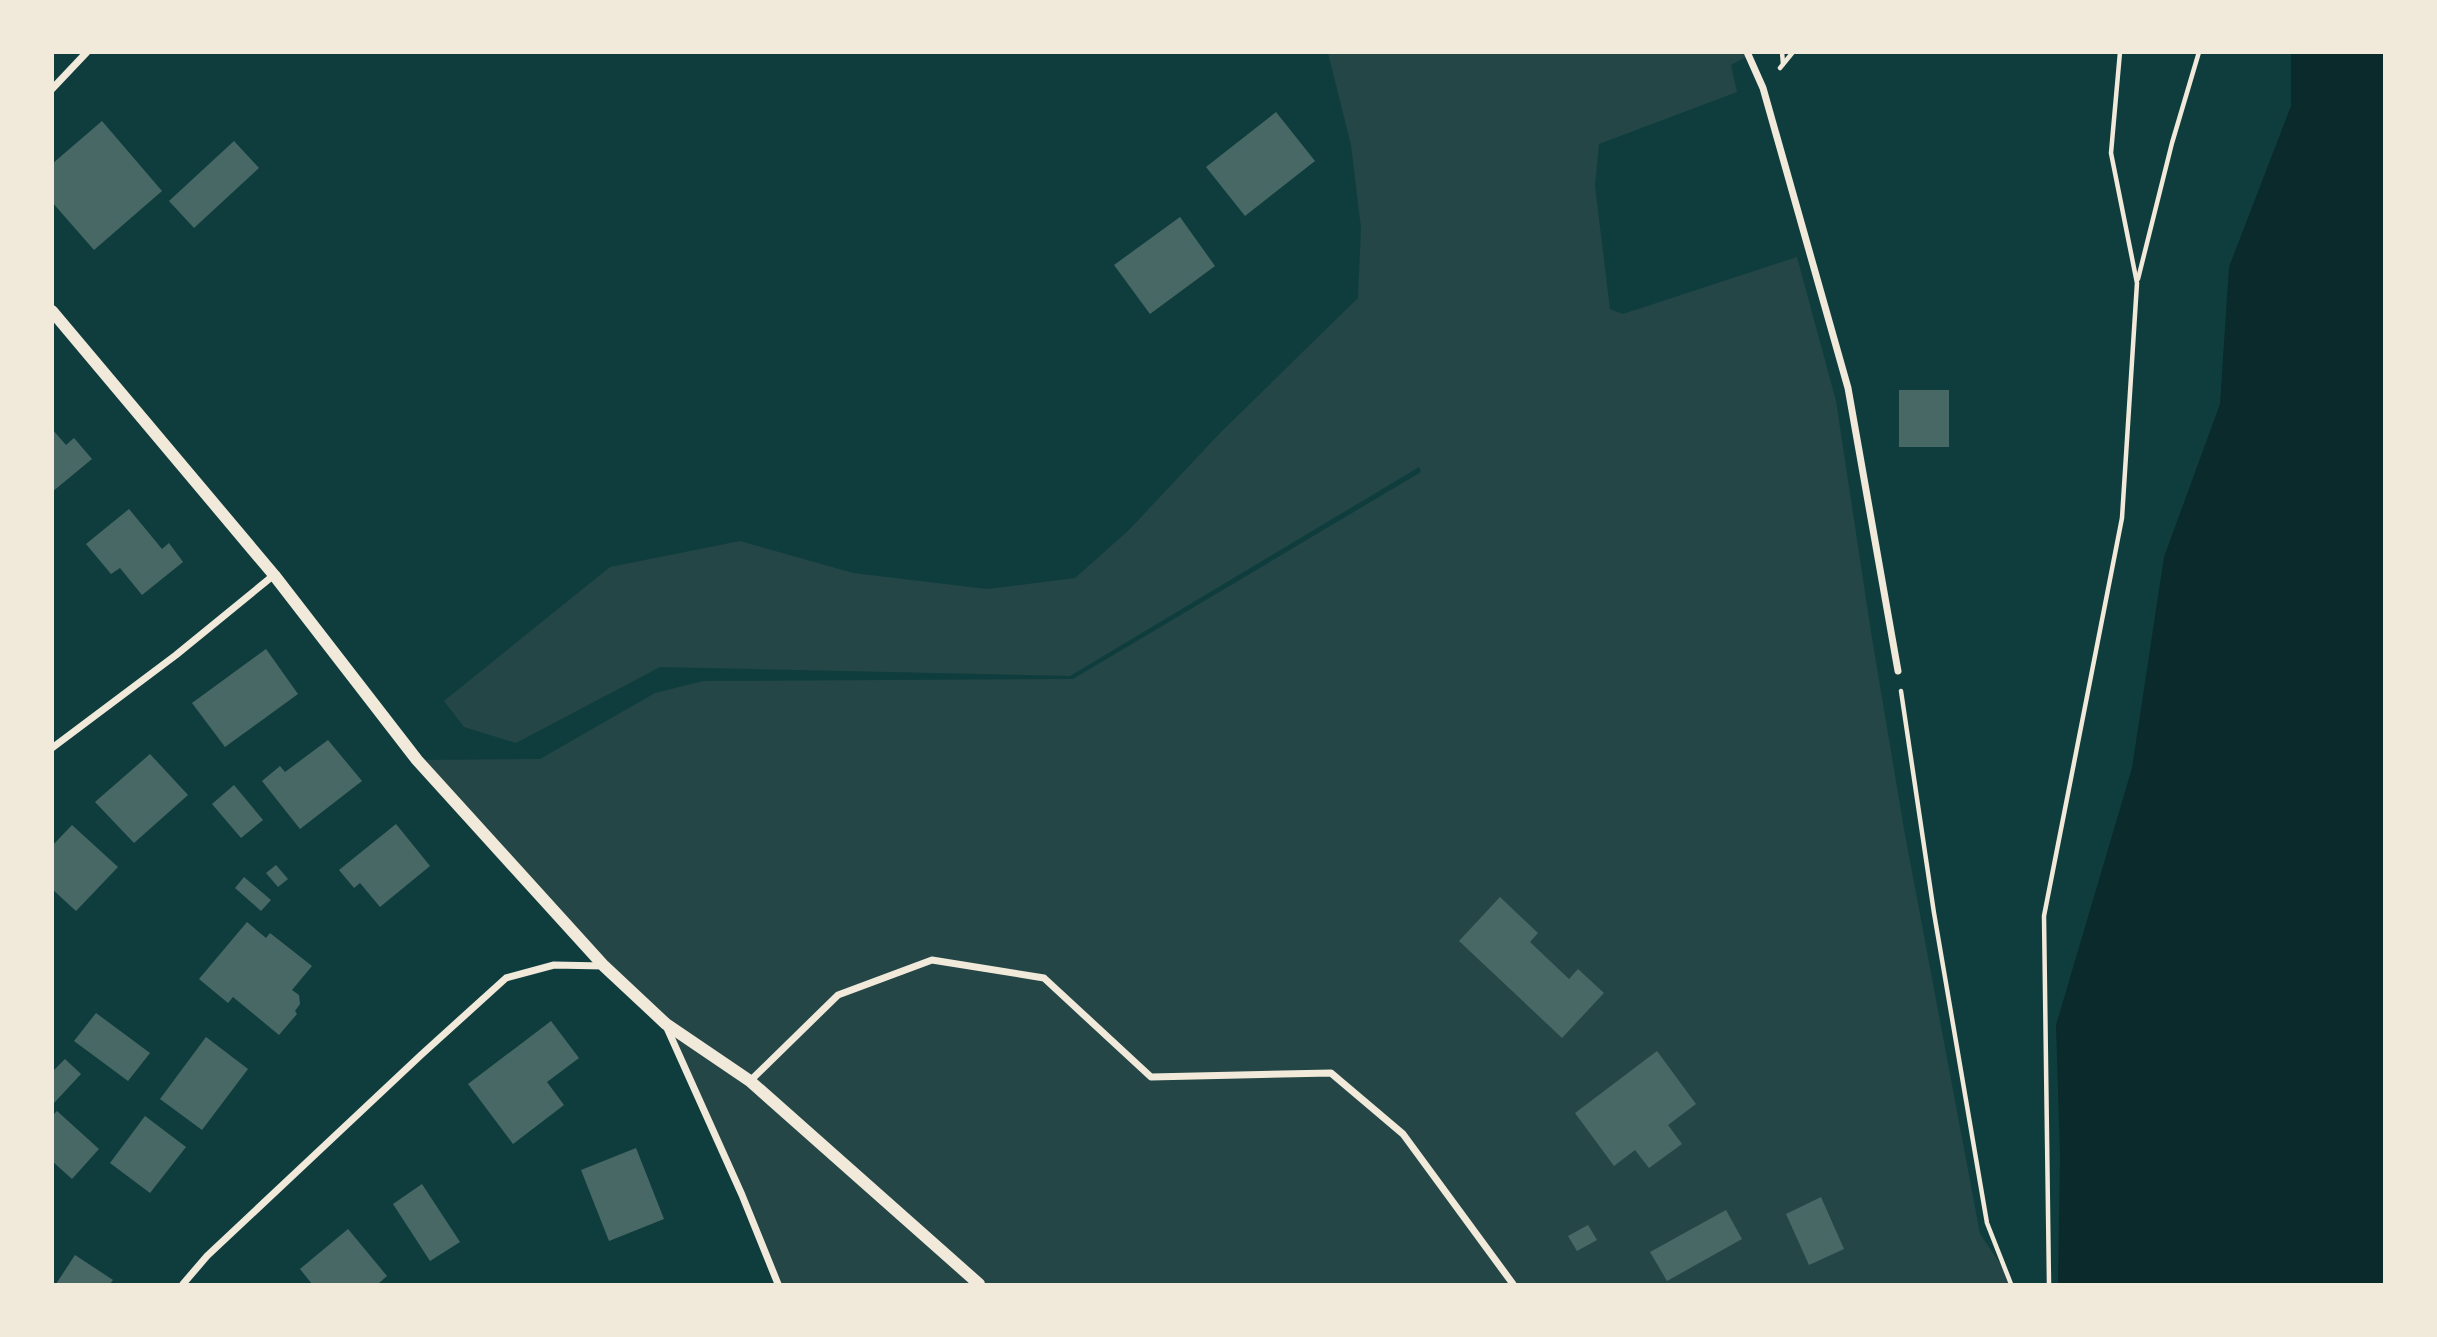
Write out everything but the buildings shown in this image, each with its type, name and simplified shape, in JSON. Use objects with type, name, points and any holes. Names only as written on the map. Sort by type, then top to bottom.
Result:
[{"type":"street","points":[[52,89],[87,52]]},
{"type":"street","points":[[1747,52],[1763,88],[1848,388],[1898,671]]},
{"type":"street","points":[[52,310],[274,575],[417,760],[604,966],[666,1024],[750,1081],[979,1284]]},
{"type":"street","points":[[52,748],[176,655],[274,575]]},
{"type":"street","points":[[750,1081],[838,995],[932,960],[1044,978],[1151,1077],[1331,1073],[1404,1134],[1513,1284]]},
{"type":"street","points":[[183,1284],[217,1246],[506,978],[554,965],[604,966]]},
{"type":"street","points":[[666,1024],[742,1195],[778,1284]]},
{"type":"path","points":[[1782,52],[1783,65]]},
{"type":"path","points":[[2120,52],[2111,153],[2137,283]]},
{"type":"path","points":[[2049,1284],[2044,916],[2122,519],[2137,283],[2172,143],[2199,52]]},
{"type":"path","points":[[1898,671],[1934,913],[1987,1223],[2011,1284]]},
{"type":"shaded area","points":[[1328,53],[1754,53],[1731,65],[1737,92],[1599,144],[1595,186],[1610,309],[1623,314],[1797,257],[1836,401],[1904,829],[1980,1234],[2014,1284],[778,1284],[666,1024],[417,760],[540,759],[655,693],[703,681],[1073,679],[1421,472],[1419,467],[1070,676],[660,667],[516,743],[464,727],[444,701],[610,567],[740,541],[853,573],[987,589],[1075,578],[1129,530],[1220,433],[1358,298],[1361,228],[1351,145]]},
{"type":"shaded area","points":[[2291,53],[2384,53],[2384,1284],[2058,1284],[2060,1155],[2056,1025],[2132,768],[2164,557],[2220,404],[2229,267],[2291,106]]}]
